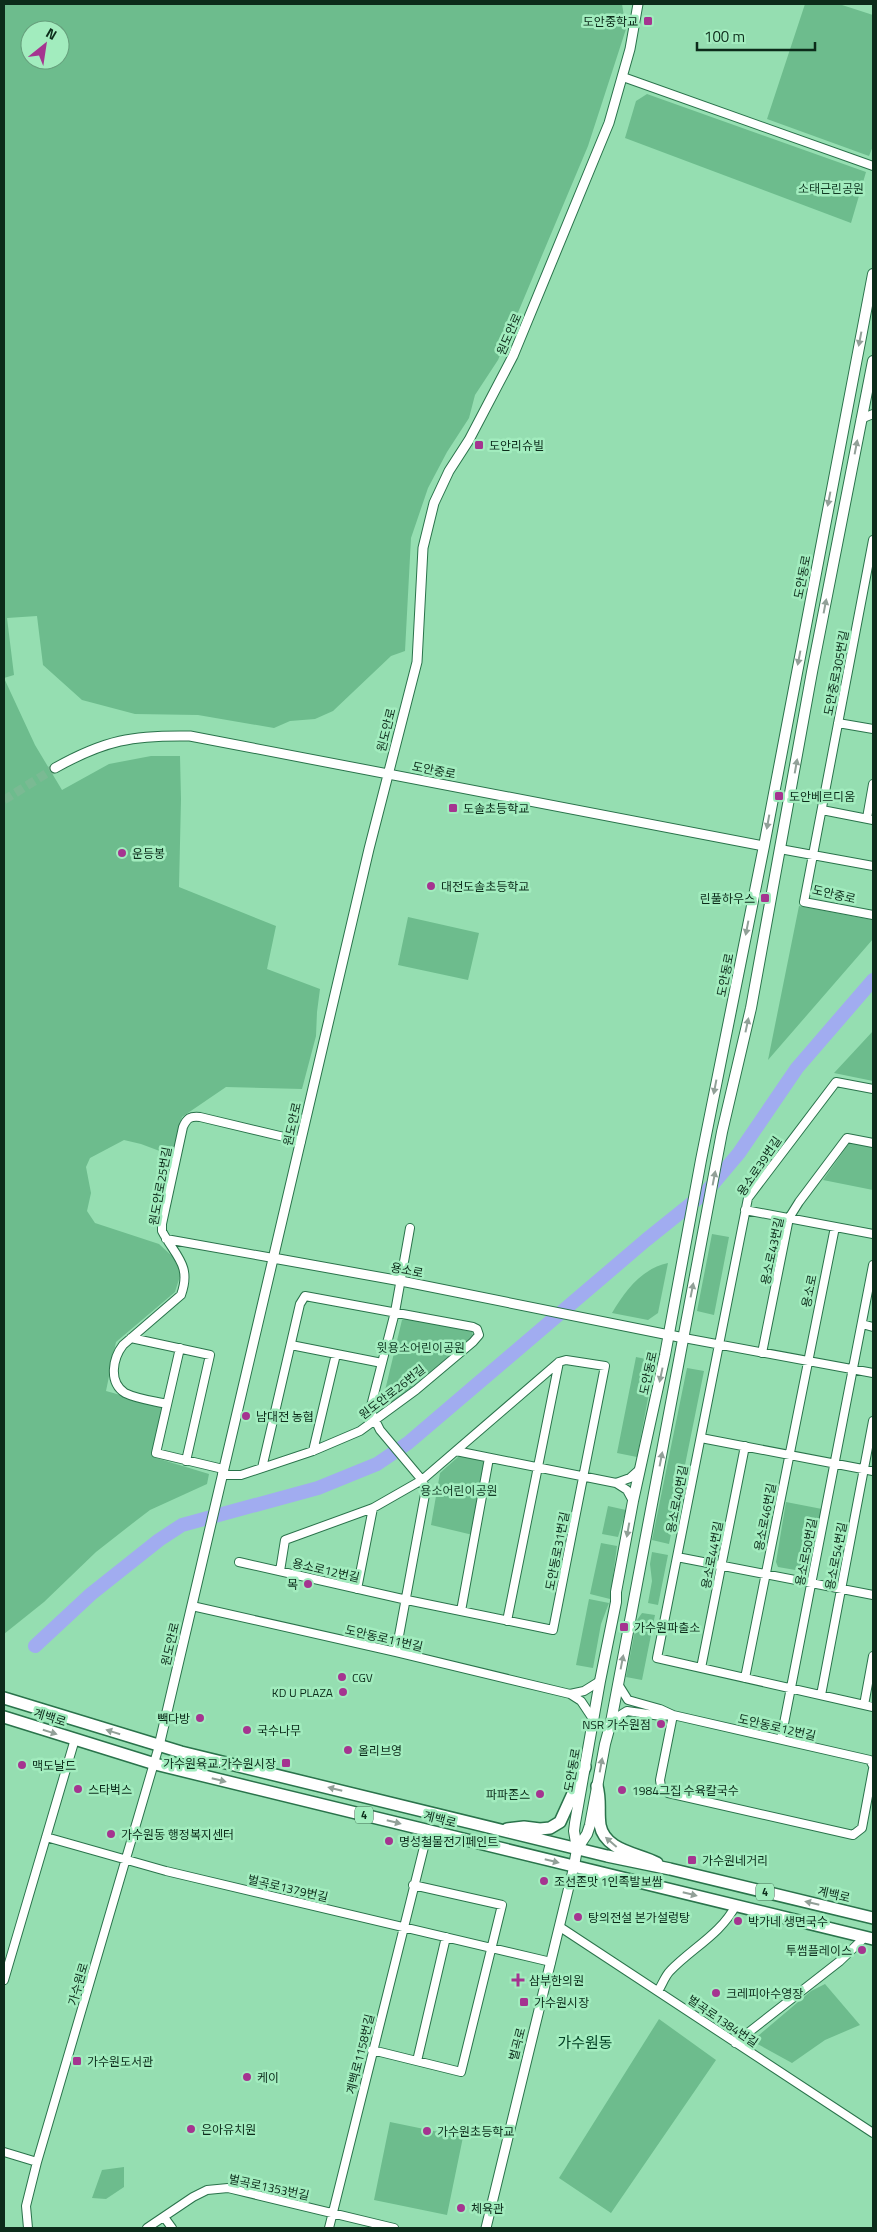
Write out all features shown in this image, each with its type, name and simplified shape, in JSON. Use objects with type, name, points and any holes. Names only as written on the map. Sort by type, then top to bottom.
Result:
[{"type":"main road","name":"도안동로","points":[[577,1849],[574,1831],[633,1501],[668,1335],[764,846],[873,274]]},
{"type":"main road","points":[[574,1866],[577,1849],[587,1834],[611,1722],[722,1132],[751,1008],[861,419],[870,398],[873,361]]},
{"type":"main road","name":"도안중로","points":[[764,846],[780,848]]},
{"type":"main road","name":"계백로","points":[[4,1698],[159,1746],[577,1849],[670,1869],[873,1918]]},
{"type":"main road","name":"계백로","points":[[4,1717],[154,1764],[869,1938]]},
{"type":"main road","points":[[501,1830],[524,1827],[540,1829],[556,1825],[566,1813],[585,1767]]},
{"type":"main road","points":[[597,1786],[601,1800],[600,1827],[604,1837],[619,1849],[644,1856],[670,1869]]},
{"type":"street","name":"원도안로","points":[[159,1746],[388,773],[417,662],[423,548],[434,503],[449,471],[470,440],[513,356],[610,123],[623,77],[638,4]]},
{"type":"street","points":[[623,77],[873,166]]},
{"type":"street","points":[[861,419],[873,414]]},
{"type":"street","name":"도안중로305번길","points":[[813,855],[873,540]]},
{"type":"street","points":[[864,590],[873,591]]},
{"type":"street","points":[[838,723],[873,729]]},
{"type":"street","name":"도안중로","points":[[55,768],[80,754],[117,740],[158,735],[190,736],[220,740],[764,846]]},
{"type":"street","points":[[822,810],[870,819],[873,784]]},
{"type":"street","name":"도안중로","points":[[780,848],[873,866]]},
{"type":"street","name":"도안중로","points":[[813,855],[804,902],[873,916]]},
{"type":"street","name":"용소로39번길","points":[[719,1345],[748,1198],[762,1177],[836,1082],[873,1089]]},
{"type":"street","name":"원도안로25번길","points":[[167,1404],[124,1392],[114,1377],[118,1351],[181,1295],[184,1286],[185,1270],[162,1231],[162,1224],[186,1119],[192,1116],[200,1117],[301,1141]]},
{"type":"street","name":"용소로43번길","points":[[762,1353],[789,1218],[847,1138],[873,1143]]},
{"type":"street","points":[[745,1210],[873,1234]]},
{"type":"street","name":"용소로","points":[[807,1361],[835,1227]]},
{"type":"street","points":[[396,1652],[426,1489],[422,1480],[380,1430],[370,1410],[395,1312],[410,1228]]},
{"type":"street","points":[[166,1239],[273,1258]]},
{"type":"street","name":"용소로","points":[[273,1258],[535,1307],[668,1335]]},
{"type":"street","name":"용소로50번길","points":[[781,1739],[872,1280],[873,1265]]},
{"type":"street","points":[[262,1468],[302,1300],[309,1296],[395,1312]]},
{"type":"street","name":"원도안로26번길","points":[[222,1472],[241,1475],[314,1451],[360,1431],[375,1421],[477,1338],[479,1332],[473,1327],[395,1312]]},
{"type":"street","points":[[862,1324],[873,1327]]},
{"type":"street","points":[[668,1335],[873,1373]]},
{"type":"street","points":[[131,1338],[210,1355],[186,1461]]},
{"type":"street","points":[[291,1345],[382,1363]]},
{"type":"street","name":"용소로40번길","points":[[701,1668],[657,1658],[719,1345]]},
{"type":"street","points":[[180,1348],[156,1453],[222,1472]]},
{"type":"street","points":[[314,1451],[336,1354]]},
{"type":"street","name":"도안동로31번길","points":[[553,1630],[605,1366],[566,1360],[560,1362]]},
{"type":"street","name":"용소로46번길","points":[[746,1678],[807,1361]]},
{"type":"street","points":[[280,1571],[285,1540],[373,1508],[422,1480],[560,1362]]},
{"type":"street","points":[[507,1621],[560,1362]]},
{"type":"street","name":"용소로54번길","points":[[821,1695],[873,1420]]},
{"type":"street","points":[[701,1438],[873,1471]]},
{"type":"street","name":"용소로44번길","points":[[701,1668],[745,1446]]},
{"type":"street","points":[[456,1451],[616,1483],[627,1490],[633,1501]]},
{"type":"street","points":[[461,1611],[489,1458]]},
{"type":"street","points":[[616,1483],[630,1478],[640,1469]]},
{"type":"street","points":[[357,1589],[373,1508]]},
{"type":"street","points":[[677,1557],[873,1595]]},
{"type":"street","name":"용소로12번길","points":[[239,1562],[406,1600],[553,1630]]},
{"type":"street","name":"도안동로11번길","points":[[192,1606],[570,1694]]},
{"type":"street","points":[[864,1705],[873,1656]]},
{"type":"street","points":[[701,1668],[873,1707]]},
{"type":"street","points":[[570,1694],[584,1691],[600,1681]]},
{"type":"street","points":[[618,1684],[628,1700],[660,1709],[673,1715]]},
{"type":"street","points":[[570,1694],[581,1701],[593,1719]]},
{"type":"street","points":[[611,1722],[617,1715],[627,1711],[661,1716],[673,1715]]},
{"type":"street","points":[[673,1715],[660,1780],[661,1787],[668,1792],[853,1835],[862,1828],[873,1769]]},
{"type":"street","name":"도안동로12번길","points":[[673,1715],[870,1760],[873,1766]]},
{"type":"street","points":[[4,1980],[75,1739]]},
{"type":"street","name":"가수원로","points":[[28,2228],[26,2206],[37,2162],[159,1746]]},
{"type":"street","name":"계백로1158번길","points":[[329,2228],[428,1830]]},
{"type":"street","name":"벌곡로1379번길","points":[[46,1837],[125,1860],[550,1962]]},
{"type":"street","name":"벌곡로","points":[[486,2228],[574,1866]]},
{"type":"street","points":[[372,2050],[461,2072],[492,1948],[502,1905],[413,1885]]},
{"type":"street","points":[[658,1991],[670,1972],[730,1918],[736,1905]]},
{"type":"street","name":"벌곡로1384번길","points":[[560,1927],[873,2133]]},
{"type":"street","points":[[417,2061],[446,1937]]},
{"type":"street","points":[[735,2043],[869,1938]]},
{"type":"street","points":[[4,2152],[37,2162]]},
{"type":"street","name":"벌곡로1353번길","points":[[147,2228],[206,2190],[228,2188],[394,2228]]},
{"type":"street","points":[[164,2217],[172,2228]]},
{"type":"green space","points":[[4,4],[622,4],[626,29],[588,146],[498,360],[475,395],[469,418],[447,452],[428,488],[411,538],[405,651],[391,656],[333,711],[315,719],[290,721],[274,728],[198,715],[135,714],[82,700],[43,665],[37,616],[7,618],[14,675],[4,678]]},
{"type":"green space","points":[[805,4],[839,4],[873,15],[873,146],[869,156],[767,119]]},
{"type":"green space","name":"소태근린공원","points":[[647,94],[866,172],[851,223],[625,138],[636,101]]},
{"type":"green space","points":[[4,678],[35,745],[62,790],[109,764],[151,756],[180,756],[179,887],[276,926],[267,969],[320,989],[316,1036],[302,1089],[226,1087],[182,1117],[175,1148],[165,1153],[124,1140],[90,1158],[86,1167],[91,1193],[87,1211],[95,1223],[159,1244],[173,1257],[181,1273],[175,1292],[116,1342],[106,1391],[160,1406],[162,1410],[153,1457],[209,1474],[207,1484],[150,1510],[133,1523],[96,1552],[44,1602],[4,1634]]},
{"type":"green space","points":[[799,906],[873,920],[873,939],[768,1060]]},
{"type":"green space","points":[[408,917],[479,933],[468,980],[398,965]]},
{"type":"green space","points":[[873,1031],[873,1081],[834,1073]]},
{"type":"green space","points":[[850,1142],[873,1145],[873,1190],[823,1180]]},
{"type":"green space","points":[[712,1234],[729,1237],[714,1315],[697,1311]]},
{"type":"green space","points":[[668,1263],[658,1313],[648,1320],[612,1313],[622,1297],[635,1282],[650,1270]]},
{"type":"green space","name":"윗용소어린이공원","points":[[408,1318],[472,1332],[473,1336],[384,1410],[381,1407],[402,1320]]},
{"type":"green space","points":[[636,1357],[655,1361],[637,1457],[617,1453]]},
{"type":"green space","points":[[687,1368],[704,1371],[669,1544],[652,1540]]},
{"type":"green space","name":"용소어린이공원","points":[[459,1456],[486,1460],[473,1535],[431,1525],[440,1473]]},
{"type":"green space","points":[[786,1502],[822,1509],[811,1570],[807,1572],[778,1567],[776,1562]]},
{"type":"green space","points":[[608,1506],[626,1510],[618,1537],[602,1534]]},
{"type":"green space","points":[[601,1543],[617,1546],[610,1599],[590,1594]]},
{"type":"green space","points":[[652,1552],[668,1555],[658,1605],[648,1603],[652,1581],[650,1564]]},
{"type":"green space","points":[[589,1599],[609,1603],[601,1624],[593,1668],[576,1665]]},
{"type":"green space","points":[[642,1613],[655,1615],[642,1680],[626,1677],[637,1620]]},
{"type":"green space","points":[[825,1984],[860,2025],[825,2040],[792,2063],[752,2041],[811,1991]]},
{"type":"green space","points":[[659,2019],[716,2060],[611,2213],[559,2178]]},
{"type":"green space","points":[[390,2122],[463,2137],[447,2215],[374,2200]]},
{"type":"green space","points":[[124,2167],[124,2187],[106,2199],[92,2198],[102,2170]]},
{"type":"waterway","points":[[35,1646],[91,1594],[159,1540],[182,1525],[318,1488],[377,1464],[408,1443],[646,1240],[707,1191],[739,1153],[797,1068],[873,980]]},
{"type":"tunnel","points":[[4,800],[55,768]]},
{"type":"place","name":"도안중학교","points":[[648,21]]},
{"type":"place","name":"도안리슈빌","points":[[479,445]]},
{"type":"place","name":"도안베르디움","points":[[779,796]]},
{"type":"place","name":"도솔초등학교","points":[[453,808]]},
{"type":"place","name":"운등봉","points":[[122,853]]},
{"type":"place","name":"대전도솔초등학교","points":[[431,886]]},
{"type":"place","name":"린풀하우스","points":[[765,898]]},
{"type":"place","name":"남대전 농협","points":[[246,1416]]},
{"type":"place","name":"목","points":[[308,1584]]},
{"type":"place","name":"가수원파출소","points":[[624,1627]]},
{"type":"place","name":"CGV","points":[[342,1677]]},
{"type":"place","name":"KD U PLAZA","points":[[343,1692]]},
{"type":"place","name":"빽다방","points":[[200,1718]]},
{"type":"place","name":"NSR 가수원점","points":[[661,1724]]},
{"type":"place","name":"국수나무","points":[[247,1730]]},
{"type":"place","name":"올리브영","points":[[348,1750]]},
{"type":"place","name":"가수원육교.가수원시장","points":[[286,1763]]},
{"type":"place","name":"맥도날드","points":[[22,1765]]},
{"type":"place","name":"스타벅스","points":[[78,1789]]},
{"type":"place","name":"1984그집 수육칼국수","points":[[622,1790]]},
{"type":"place","name":"파파존스","points":[[540,1794]]},
{"type":"place","name":"가수원동 행정복지센터","points":[[111,1834]]},
{"type":"place","name":"명성철물전기페인트","points":[[389,1841]]},
{"type":"place","name":"가수원네거리","points":[[692,1860]]},
{"type":"place","name":"조선존맛 1인족발보쌈","points":[[544,1881]]},
{"type":"place","name":"탕의전설 본가설렁탕","points":[[578,1917]]},
{"type":"place","name":"박가네 생면국수","points":[[738,1921]]},
{"type":"place","name":"투썸플레이스","points":[[862,1950]]},
{"type":"place","name":"삼부한의원","points":[[518,1980]]},
{"type":"place","name":"크레피아수영장","points":[[716,1993]]},
{"type":"place","name":"가수원시장","points":[[524,2002]]},
{"type":"place","name":"가수원도서관","points":[[77,2061]]},
{"type":"place","name":"케이","points":[[247,2077]]},
{"type":"place","name":"은아유치원","points":[[191,2129]]},
{"type":"place","name":"가수원초등학교","points":[[427,2131]]},
{"type":"place","name":"체육관","points":[[461,2208]]},
{"type":"district","name":"가수원동","points":[[585,2042]]}]
